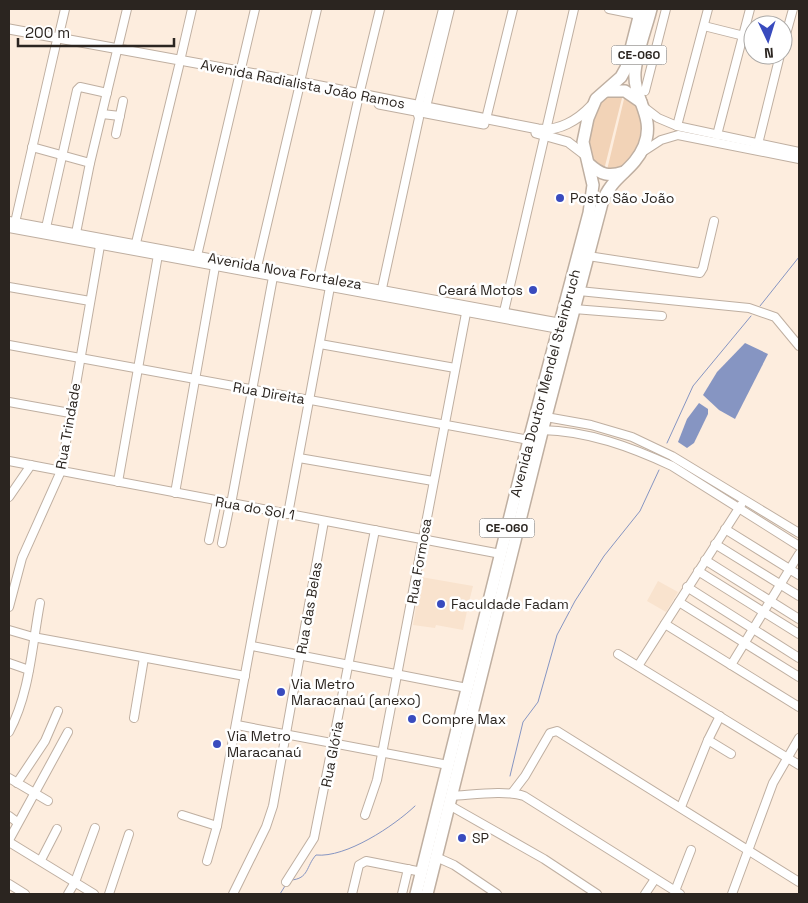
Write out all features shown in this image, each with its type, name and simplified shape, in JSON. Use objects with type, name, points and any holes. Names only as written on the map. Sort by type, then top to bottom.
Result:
[{"type":"highway","name":"CE-060","points":[[624,172],[632,166],[639,155],[644,145],[648,126],[644,100],[636,87],[635,72],[651,9]]},
{"type":"highway","name":"CE-060","points":[[586,159],[584,132],[592,105],[621,77],[626,68],[640,12]]},
{"type":"highway","points":[[606,91],[626,90],[644,100]]},
{"type":"highway","points":[[586,159],[604,175],[624,172]]},
{"type":"highway","name":"Avenida Doutor Mendel Steinbruch","points":[[416,894],[529,440],[589,213],[593,185],[586,159]]},
{"type":"highway","name":"Avenida Doutor Mendel Steinbruch","points":[[427,894],[542,430],[588,256],[605,195],[610,185],[624,172]]},
{"type":"main road","name":"Avenida Radialista João Ramos","points":[[9,29],[57,41],[300,85],[421,111],[546,132],[582,115],[592,105]]},
{"type":"main road","name":"Avenida Radialista João Ramos","points":[[9,36],[57,41]]},
{"type":"main road","name":"Avenida Radialista João Ramos","points":[[421,111],[486,119],[546,132],[568,142],[586,159]]},
{"type":"street","points":[[12,225],[65,9]]},
{"type":"street","points":[[76,233],[90,162],[127,9]]},
{"type":"street","points":[[135,247],[192,9]]},
{"type":"street","points":[[197,259],[255,9]]},
{"type":"street","points":[[256,270],[317,9]]},
{"type":"street","points":[[318,281],[380,9]]},
{"type":"street","points":[[442,27],[443,9]]},
{"type":"street","points":[[381,292],[421,111],[442,27],[450,9]]},
{"type":"street","points":[[486,119],[513,9]]},
{"type":"street","points":[[504,315],[574,9]]},
{"type":"street","points":[[608,9],[640,12]]},
{"type":"street","points":[[666,9],[644,100],[658,118],[677,126],[799,158]]},
{"type":"street","points":[[677,126],[708,9]]},
{"type":"street","points":[[704,26],[743,32]]},
{"type":"street","points":[[646,29],[660,33]]},
{"type":"street","points":[[717,135],[743,47]]},
{"type":"street","points":[[757,146],[777,65]]},
{"type":"street","points":[[45,230],[78,87],[107,93]]},
{"type":"street","points":[[116,134],[123,100]]},
{"type":"street","points":[[102,114],[120,116]]},
{"type":"street","points":[[639,155],[661,140],[678,135],[799,151]]},
{"type":"street","points":[[32,147],[90,162]]},
{"type":"street","points":[[588,256],[700,273],[703,268],[714,221]]},
{"type":"street","name":"Avenida Nova Fortaleza","points":[[12,225],[560,326]]},
{"type":"street","name":"Avenida Nova Fortaleza","points":[[45,230],[76,233],[101,241]]},
{"type":"street","name":"Rua Trindade","points":[[9,607],[11,591],[22,558],[61,470],[101,241]]},
{"type":"street","name":"Avenida Nova Fortaleza","points":[[135,247],[158,255],[197,259]]},
{"type":"street","points":[[118,482],[136,368],[158,255]]},
{"type":"street","points":[[175,493],[216,262]]},
{"type":"street","name":"Avenida Nova Fortaleza","points":[[256,270],[273,277],[318,281],[330,287],[381,292]]},
{"type":"street","points":[[222,543],[273,277]]},
{"type":"street","points":[[9,287],[90,301]]},
{"type":"street","points":[[288,514],[330,287]]},
{"type":"street","points":[[579,291],[749,308],[775,317],[799,346]]},
{"type":"street","name":"Rua Formosa","points":[[365,815],[375,791],[383,752],[466,308]]},
{"type":"street","points":[[574,308],[662,316]]},
{"type":"street","points":[[320,344],[455,368]]},
{"type":"street","name":"Rua Direita","points":[[9,345],[529,440]]},
{"type":"street","points":[[9,402],[70,413]]},
{"type":"street","points":[[546,417],[591,425],[632,437],[676,458],[799,533]]},
{"type":"street","points":[[542,430],[558,430],[593,437],[624,446],[672,466],[799,546]]},
{"type":"street","points":[[299,458],[433,482]]},
{"type":"street","points":[[672,466],[676,458]]},
{"type":"street","name":"Rua do Sol 1","points":[[9,461],[501,554]]},
{"type":"street","points":[[9,497],[31,465]]},
{"type":"street","points":[[638,666],[745,499]]},
{"type":"street","points":[[209,540],[217,501]]},
{"type":"street","points":[[207,861],[217,826],[252,646],[275,512]]},
{"type":"street","name":"Rua das Belas","points":[[233,894],[270,817],[324,521]]},
{"type":"street","points":[[725,529],[799,575]]},
{"type":"street","name":"Rua Glória","points":[[286,882],[314,838],[350,664],[374,530]]},
{"type":"street","points":[[715,544],[799,596]]},
{"type":"street","points":[[731,665],[799,554]]},
{"type":"street","points":[[705,560],[799,619]]},
{"type":"street","points":[[698,571],[799,634]]},
{"type":"street","points":[[687,587],[799,658]]},
{"type":"street","points":[[679,602],[799,677]]},
{"type":"street","points":[[9,732],[18,710],[29,670],[40,603]]},
{"type":"street","points":[[665,624],[797,706],[799,697]]},
{"type":"street","points":[[9,630],[33,637],[245,676]]},
{"type":"street","points":[[252,646],[467,688]]},
{"type":"street","points":[[618,654],[799,765]]},
{"type":"street","points":[[134,718],[144,658]]},
{"type":"street","points":[[9,665],[29,670]]},
{"type":"street","points":[[17,783],[51,731],[58,711]]},
{"type":"street","points":[[680,807],[720,716]]},
{"type":"street","points":[[236,725],[448,765]]},
{"type":"street","points":[[51,731],[67,735],[18,822],[10,844],[41,860],[94,894]]},
{"type":"street","points":[[450,800],[502,795],[512,792],[525,776],[550,733],[557,731],[799,882]]},
{"type":"street","points":[[732,894],[750,850],[773,783],[799,738]]},
{"type":"street","points":[[708,740],[731,754]]},
{"type":"street","points":[[9,778],[48,800]]},
{"type":"street","points":[[512,792],[536,803],[677,893],[691,850]]},
{"type":"street","points":[[450,800],[536,854],[588,892],[597,894]]},
{"type":"street","points":[[182,815],[217,826]]},
{"type":"street","points":[[9,816],[18,822]]},
{"type":"street","points":[[68,894],[75,882],[95,828]]},
{"type":"street","points":[[41,860],[57,830]]},
{"type":"street","points":[[109,894],[129,834]]},
{"type":"street","points":[[436,857],[454,865],[497,894]]},
{"type":"street","points":[[352,894],[362,862],[371,861],[422,872]]},
{"type":"street","points":[[402,894],[408,869]]},
{"type":"street","points":[[646,894],[655,879]]},
{"type":"street","points":[[9,884],[25,894]]},
{"type":"shaded area","points":[[609,94],[623,94],[604,170],[591,159],[586,142],[595,107]]},
{"type":"shaded area","points":[[625,95],[632,99],[640,112],[640,136],[635,153],[621,169],[607,170]]},
{"type":"shaded area","name":"Faculdade Fadam","points":[[421,577],[473,586],[469,602],[466,602],[464,608],[467,611],[463,630],[436,625],[435,628],[413,625]]},
{"type":"shaded area","points":[[658,581],[678,592],[666,612],[647,601]]},
{"type":"water","points":[[745,343],[768,354],[735,419],[719,410],[703,395],[717,372]]},
{"type":"water","points":[[699,403],[708,409],[708,414],[694,443],[687,448],[678,442],[687,419]]},
{"type":"waterway","points":[[760,306],[799,257]]},
{"type":"waterway","points":[[667,443],[693,386],[751,316]]},
{"type":"waterway","points":[[510,776],[523,722],[538,702],[557,635],[575,601],[604,556],[640,511],[659,470]]},
{"type":"waterway","points":[[291,880],[304,875],[316,855],[328,855],[355,846],[395,823],[415,806]]},
{"type":"waterway","points":[[280,894],[285,886]]},
{"type":"place","name":"Posto São João","points":[[560,198]]},
{"type":"place","name":"Ceará Motos","points":[[533,290]]},
{"type":"place","name":"Faculdade Fadam","points":[[441,604]]},
{"type":"place","name":"Via Metro Maracanaú (anexo)","points":[[281,692]]},
{"type":"place","name":"Compre Max","points":[[412,719]]},
{"type":"place","name":"Via Metro Maracanaú","points":[[217,744]]},
{"type":"place","name":"SP","points":[[462,838]]}]
